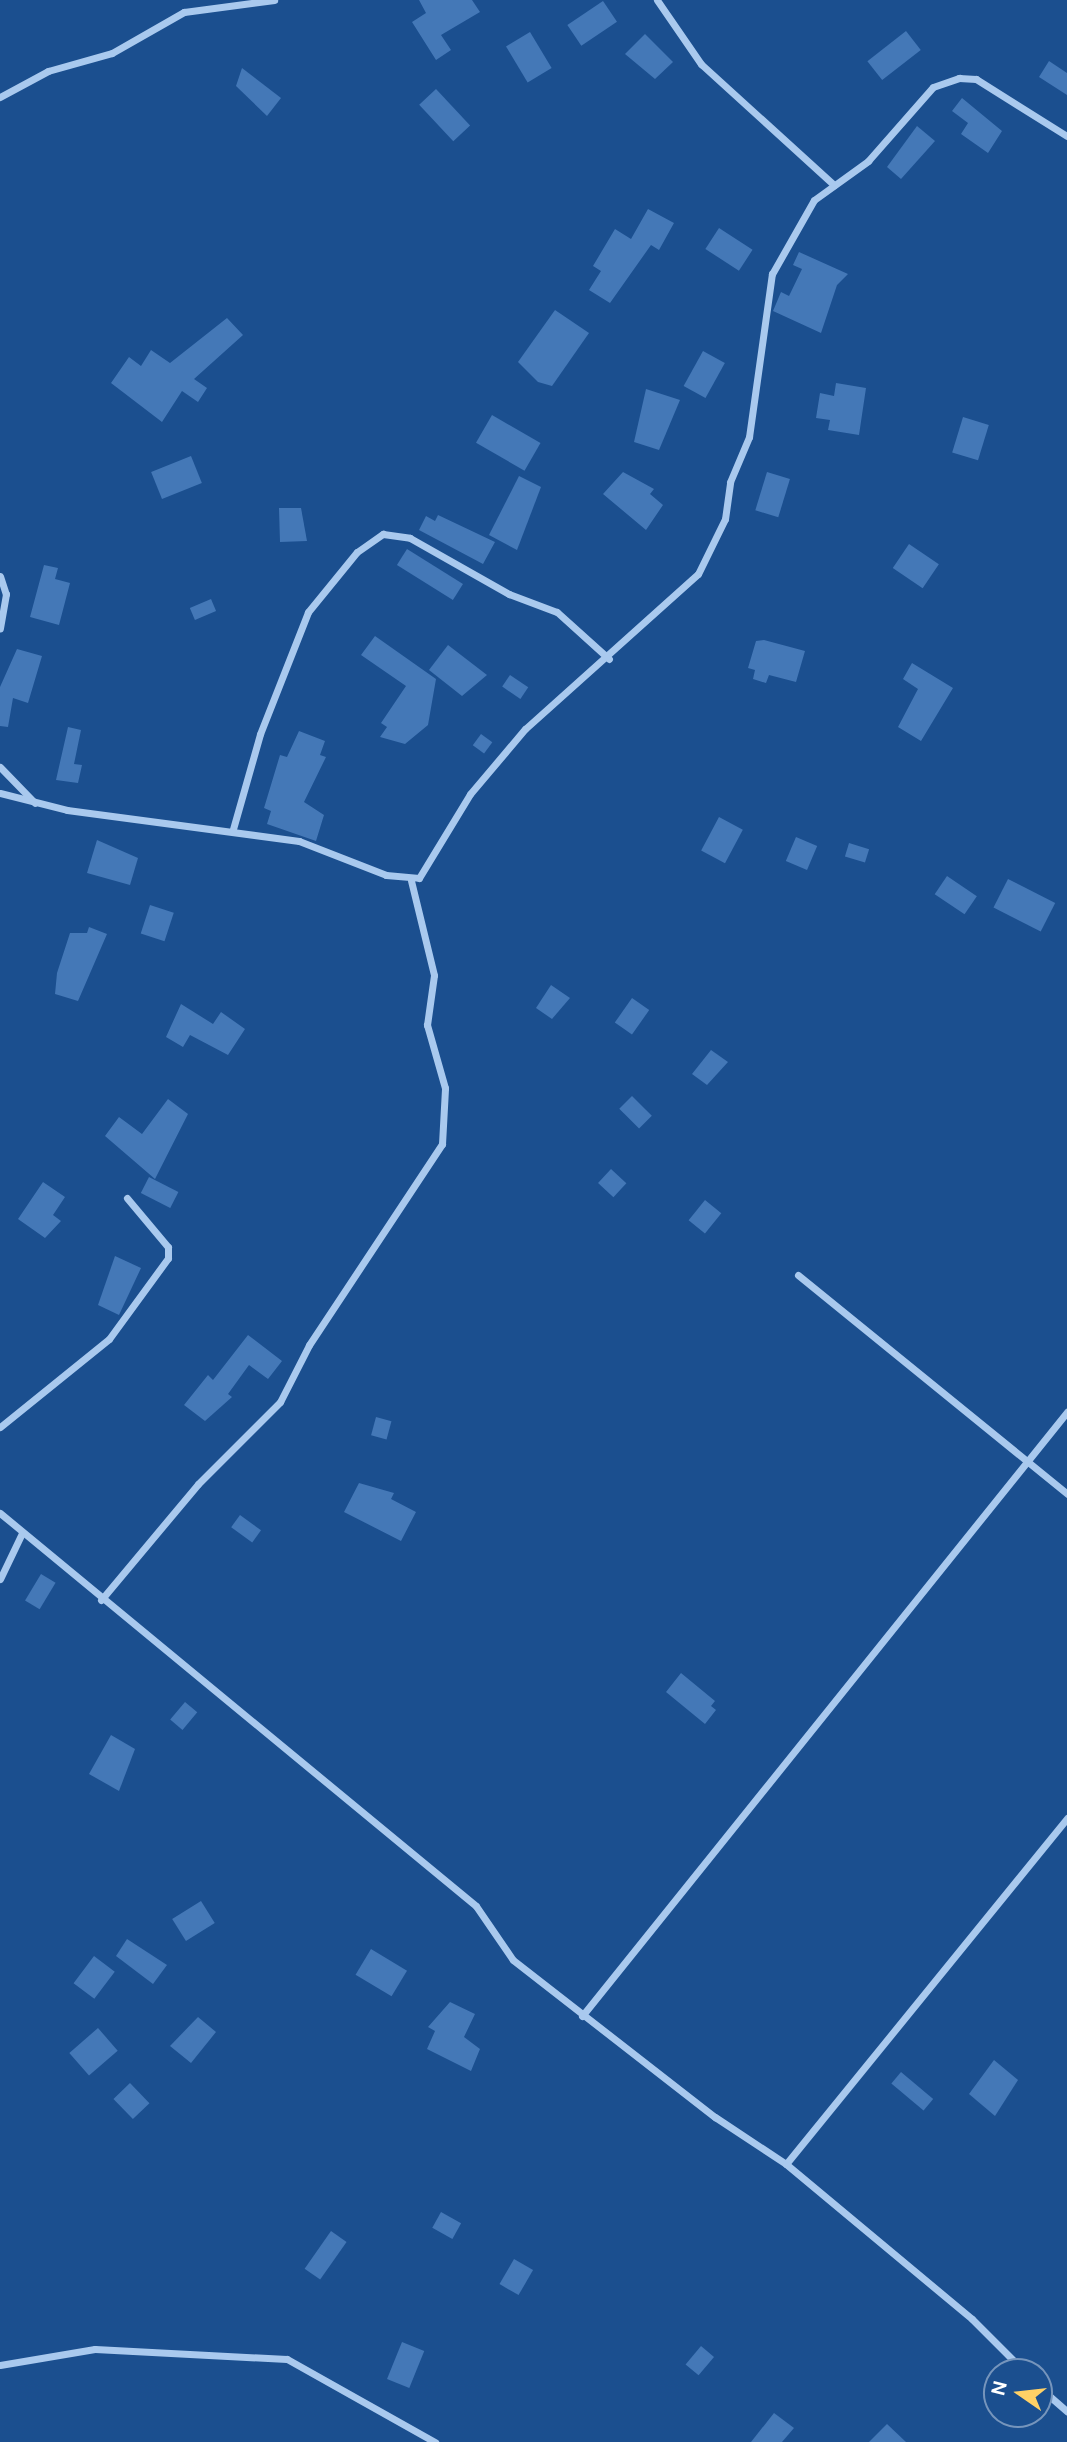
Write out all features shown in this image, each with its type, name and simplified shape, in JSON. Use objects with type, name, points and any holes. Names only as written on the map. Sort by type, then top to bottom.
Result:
[{"type":"street","points":[[0,97],[48,71],[112,54],[184,12],[274,0]]},
{"type":"street","points":[[657,0],[701,64],[834,185]]},
{"type":"street","points":[[411,881],[444,843],[470,794],[525,729],[609,659],[664,599],[698,574],[725,519],[730,482],[749,437],[772,274],[796,224],[834,185],[868,161],[933,87],[959,78],[976,79],[1067,136]]},
{"type":"street","points":[[233,829],[260,734],[308,612],[358,552],[383,534],[410,538],[509,594],[557,612],[609,659]]},
{"type":"street","points":[[0,576],[6,594],[0,628]]},
{"type":"street","points":[[0,767],[36,803]]},
{"type":"street","points":[[0,793],[36,803],[233,829],[299,841],[411,881]]},
{"type":"street","points":[[102,1600],[198,1484],[280,1402],[309,1345],[442,1144],[445,1088],[427,1025],[434,975],[411,881]]},
{"type":"street","points":[[0,1427],[109,1339],[168,1258],[168,1247],[127,1198]]},
{"type":"street","points":[[798,1275],[1067,1494]]},
{"type":"street","points":[[582,2016],[1067,1412]]},
{"type":"street","points":[[0,1513],[102,1600],[476,1906],[513,1960],[582,2016],[786,2164],[972,2319],[1010,2358]]},
{"type":"street","points":[[0,1579],[22,1533]]},
{"type":"street","points":[[786,2164],[1067,1818]]},
{"type":"street","points":[[0,2365],[95,2349],[287,2359],[435,2442]]},
{"type":"street","points":[[1053,2399],[1067,2411]]},
{"type":"building","points":[[419,0],[472,0],[480,12],[441,35],[451,50],[436,60],[412,22],[426,13]]},
{"type":"building","points":[[603,1],[617,22],[581,46],[567,25]]},
{"type":"building","points":[[906,31],[921,50],[882,80],[867,61]]},
{"type":"building","points":[[530,32],[552,68],[528,82],[506,46]]},
{"type":"building","points":[[645,34],[673,62],[655,79],[625,54]]},
{"type":"building","points":[[1049,61],[1067,73],[1067,95],[1039,77]]},
{"type":"building","points":[[242,68],[281,98],[267,116],[236,86]]},
{"type":"building","points":[[436,89],[470,126],[453,141],[419,105]]},
{"type":"building","points":[[962,98],[1002,131],[988,153],[961,134],[968,123],[952,111]]},
{"type":"building","points":[[917,126],[935,141],[901,179],[887,167]]},
{"type":"building","points":[[648,209],[674,223],[659,250],[651,245],[610,303],[589,290],[601,271],[593,266],[615,229],[631,239]]},
{"type":"building","points":[[719,228],[753,250],[739,271],[705,249]]},
{"type":"building","points":[[799,252],[848,274],[837,285],[821,333],[773,311],[781,292],[789,296],[802,269],[793,265]]},
{"type":"building","points":[[555,310],[589,333],[552,386],[538,382],[518,362]]},
{"type":"building","points":[[227,318],[243,335],[194,379],[207,388],[198,402],[182,391],[162,422],[111,383],[129,357],[141,366],[151,350],[170,363]]},
{"type":"building","points":[[703,351],[725,363],[705,398],[684,386]]},
{"type":"building","points":[[836,383],[866,388],[859,435],[828,430],[830,420],[816,418],[820,393],[834,396]]},
{"type":"building","points":[[646,389],[680,400],[659,450],[634,442]]},
{"type":"building","points":[[492,415],[540,443],[524,471],[476,443]]},
{"type":"building","points":[[963,417],[989,425],[978,460],[952,452]]},
{"type":"building","points":[[191,456],[202,483],[162,499],[151,472]]},
{"type":"building","points":[[623,472],[654,489],[650,494],[663,505],[646,530],[603,494]]},
{"type":"building","points":[[767,472],[790,479],[778,517],[755,510]]},
{"type":"building","points":[[519,476],[541,487],[517,550],[489,535]]},
{"type":"building","points":[[279,508],[301,508],[307,541],[280,542]]},
{"type":"building","points":[[438,515],[495,542],[483,564],[419,530],[426,516],[435,521]]},
{"type":"building","points":[[909,544],[939,564],[923,588],[893,568]]},
{"type":"building","points":[[407,549],[463,584],[453,600],[397,565]]},
{"type":"building","points":[[44,565],[58,568],[55,579],[70,583],[59,625],[30,617]]},
{"type":"building","points":[[211,599],[216,611],[195,620],[190,608]]},
{"type":"building","points":[[375,636],[436,679],[428,725],[405,744],[380,737],[387,727],[381,723],[406,686],[361,655]]},
{"type":"building","points":[[764,640],[805,651],[796,682],[769,675],[766,683],[753,679],[755,670],[748,668],[756,641]]},
{"type":"building","points":[[448,645],[487,675],[462,696],[429,670]]},
{"type":"building","points":[[17,649],[42,656],[28,703],[13,698],[8,727],[0,726],[0,687]]},
{"type":"building","points":[[912,663],[953,688],[921,741],[898,727],[918,689],[903,679]]},
{"type":"building","points":[[510,675],[528,687],[520,699],[502,687]]},
{"type":"building","points":[[68,727],[81,730],[74,764],[82,765],[78,783],[56,780]]},
{"type":"building","points":[[299,731],[325,741],[320,755],[326,757],[304,802],[324,815],[316,841],[267,824],[271,811],[264,808],[280,755],[287,757]]},
{"type":"building","points":[[481,734],[492,742],[484,754],[473,745]]},
{"type":"building","points":[[719,817],[743,830],[725,863],[701,851]]},
{"type":"building","points":[[796,837],[817,846],[807,870],[786,861]]},
{"type":"building","points":[[97,840],[138,858],[130,885],[87,873]]},
{"type":"building","points":[[849,843],[869,849],[865,863],[845,856]]},
{"type":"building","points":[[947,876],[977,896],[965,914],[935,894]]},
{"type":"building","points":[[1008,879],[1055,903],[1041,932],[993,908]]},
{"type":"building","points":[[150,905],[174,913],[165,941],[141,934]]},
{"type":"building","points":[[89,927],[107,934],[78,1001],[55,994],[57,973],[70,933],[87,933]]},
{"type":"building","points":[[551,985],[570,998],[552,1019],[536,1008]]},
{"type":"building","points":[[632,998],[649,1010],[632,1035],[615,1023]]},
{"type":"building","points":[[181,1004],[213,1024],[221,1012],[245,1029],[228,1055],[190,1035],[183,1047],[166,1037]]},
{"type":"building","points":[[711,1050],[728,1062],[707,1085],[692,1074]]},
{"type":"building","points":[[632,1096],[652,1116],[639,1129],[619,1109]]},
{"type":"building","points":[[168,1099],[188,1114],[155,1179],[105,1136],[119,1117],[142,1134]]},
{"type":"building","points":[[611,1169],[626,1183],[613,1197],[598,1183]]},
{"type":"building","points":[[149,1177],[178,1192],[170,1208],[141,1193]]},
{"type":"building","points":[[43,1182],[65,1197],[53,1215],[61,1221],[45,1238],[18,1219]]},
{"type":"building","points":[[705,1200],[721,1213],[705,1233],[689,1220]]},
{"type":"building","points":[[115,1256],[141,1268],[119,1315],[98,1305]]},
{"type":"building","points":[[248,1335],[282,1361],[268,1379],[249,1365],[228,1394],[232,1397],[205,1421],[184,1405],[208,1375],[213,1380]]},
{"type":"building","points":[[376,1417],[391,1421],[387,1439],[371,1435]]},
{"type":"building","points":[[359,1483],[394,1493],[391,1499],[416,1512],[401,1541],[344,1512]]},
{"type":"building","points":[[240,1515],[261,1530],[252,1542],[231,1527]]},
{"type":"building","points":[[41,1574],[56,1583],[40,1609],[25,1601]]},
{"type":"building","points":[[681,1673],[715,1701],[711,1706],[716,1710],[705,1724],[666,1692]]},
{"type":"building","points":[[185,1702],[197,1712],[182,1730],[170,1720]]},
{"type":"building","points":[[111,1735],[135,1749],[119,1791],[89,1774]]},
{"type":"building","points":[[201,1901],[215,1923],[186,1941],[172,1919]]},
{"type":"building","points":[[127,1939],[167,1965],[153,1984],[116,1956]]},
{"type":"building","points":[[371,1949],[407,1971],[392,1996],[356,1975]]},
{"type":"building","points":[[94,1956],[115,1972],[94,1999],[74,1983]]},
{"type":"building","points":[[450,2002],[475,2014],[464,2037],[480,2049],[471,2071],[427,2049],[435,2031],[428,2027]]},
{"type":"building","points":[[198,2017],[216,2032],[191,2063],[170,2046]]},
{"type":"building","points":[[98,2028],[118,2051],[89,2076],[69,2053]]},
{"type":"building","points":[[994,2060],[1018,2080],[995,2116],[969,2094]]},
{"type":"building","points":[[901,2072],[933,2099],[924,2110],[891,2083]]},
{"type":"building","points":[[130,2083],[149,2103],[133,2119],[113,2099]]},
{"type":"building","points":[[441,2212],[461,2223],[452,2239],[432,2228]]},
{"type":"building","points":[[331,2231],[347,2242],[320,2280],[305,2269]]},
{"type":"building","points":[[514,2259],[533,2270],[519,2295],[500,2284]]},
{"type":"building","points":[[402,2342],[424,2351],[409,2388],[387,2379]]},
{"type":"building","points":[[701,2346],[714,2357],[699,2375],[686,2364]]},
{"type":"building","points":[[774,2413],[794,2428],[782,2442],[751,2442]]},
{"type":"building","points":[[887,2424],[906,2442],[869,2442]]}]
